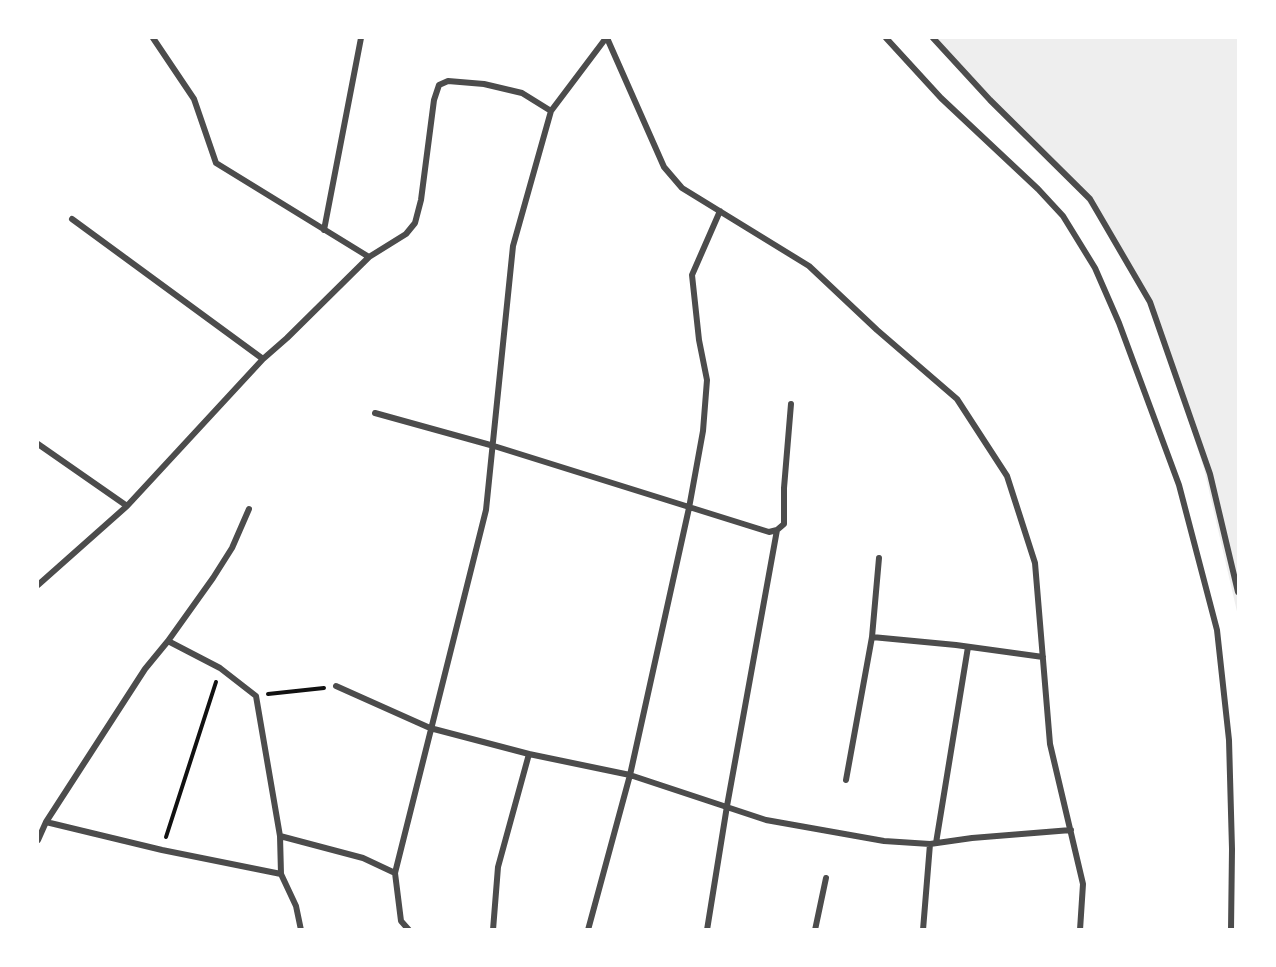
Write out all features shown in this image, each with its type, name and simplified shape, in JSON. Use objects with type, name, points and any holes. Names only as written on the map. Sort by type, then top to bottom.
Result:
[{"type":"street","points":[[153,38],[194,99],[216,163],[369,257]]},
{"type":"street","points":[[324,230],[361,38]]},
{"type":"street","points":[[409,930],[401,921],[395,873],[486,510],[513,246],[552,111],[607,38],[664,167],[682,188],[809,266],[877,330],[957,399],[1007,476],[1035,563],[1050,744],[1083,884],[1080,930]]},
{"type":"street","points":[[886,38],[941,98],[1038,189],[1063,216],[1095,268],[1119,322],[1179,484],[1216,630],[1229,740],[1232,849],[1231,930]]},
{"type":"street","points":[[933,38],[990,100],[1090,199],[1150,302],[1210,474],[1239,592]]},
{"type":"street","points":[[38,585],[127,506],[263,359],[369,257],[406,234],[415,223],[422,201],[434,100],[440,85],[444,82],[484,84],[522,93],[552,111]]},
{"type":"street","points":[[588,930],[630,776],[689,508],[703,431],[707,380],[699,340],[692,275],[720,211]]},
{"type":"street","points":[[72,219],[263,359]]},
{"type":"street","points":[[375,413],[494,446],[769,532],[777,530],[784,524],[784,488],[791,404]]},
{"type":"street","points":[[38,444],[127,506]]},
{"type":"street","points":[[38,840],[46,822],[145,669],[213,578],[232,548],[249,509]]},
{"type":"street","points":[[707,930],[777,530]]},
{"type":"street","points":[[846,780],[872,637],[879,558]]},
{"type":"street","points":[[872,637],[1043,657]]},
{"type":"street","points":[[168,640],[220,668],[256,696],[280,836],[281,874],[296,906],[301,930]]},
{"type":"street","points":[[923,930],[933,843],[968,647]]},
{"type":"street","points":[[336,686],[430,728],[529,754],[630,776],[766,820],[884,842],[933,843],[1071,830]]},
{"type":"street","points":[[493,930],[498,867],[529,754]]},
{"type":"street","points":[[46,822],[162,850],[281,874]]},
{"type":"street","points":[[280,836],[363,858],[395,873]]},
{"type":"street","points":[[814,930],[825,878]]},
{"type":"path","points":[[162,850],[220,668]]},
{"type":"path","points":[[256,696],[336,686]]},
{"type":"shaded area","points":[[934,38],[1238,38],[1238,616],[1204,469],[1148,292],[1072,179],[982,94]]}]
